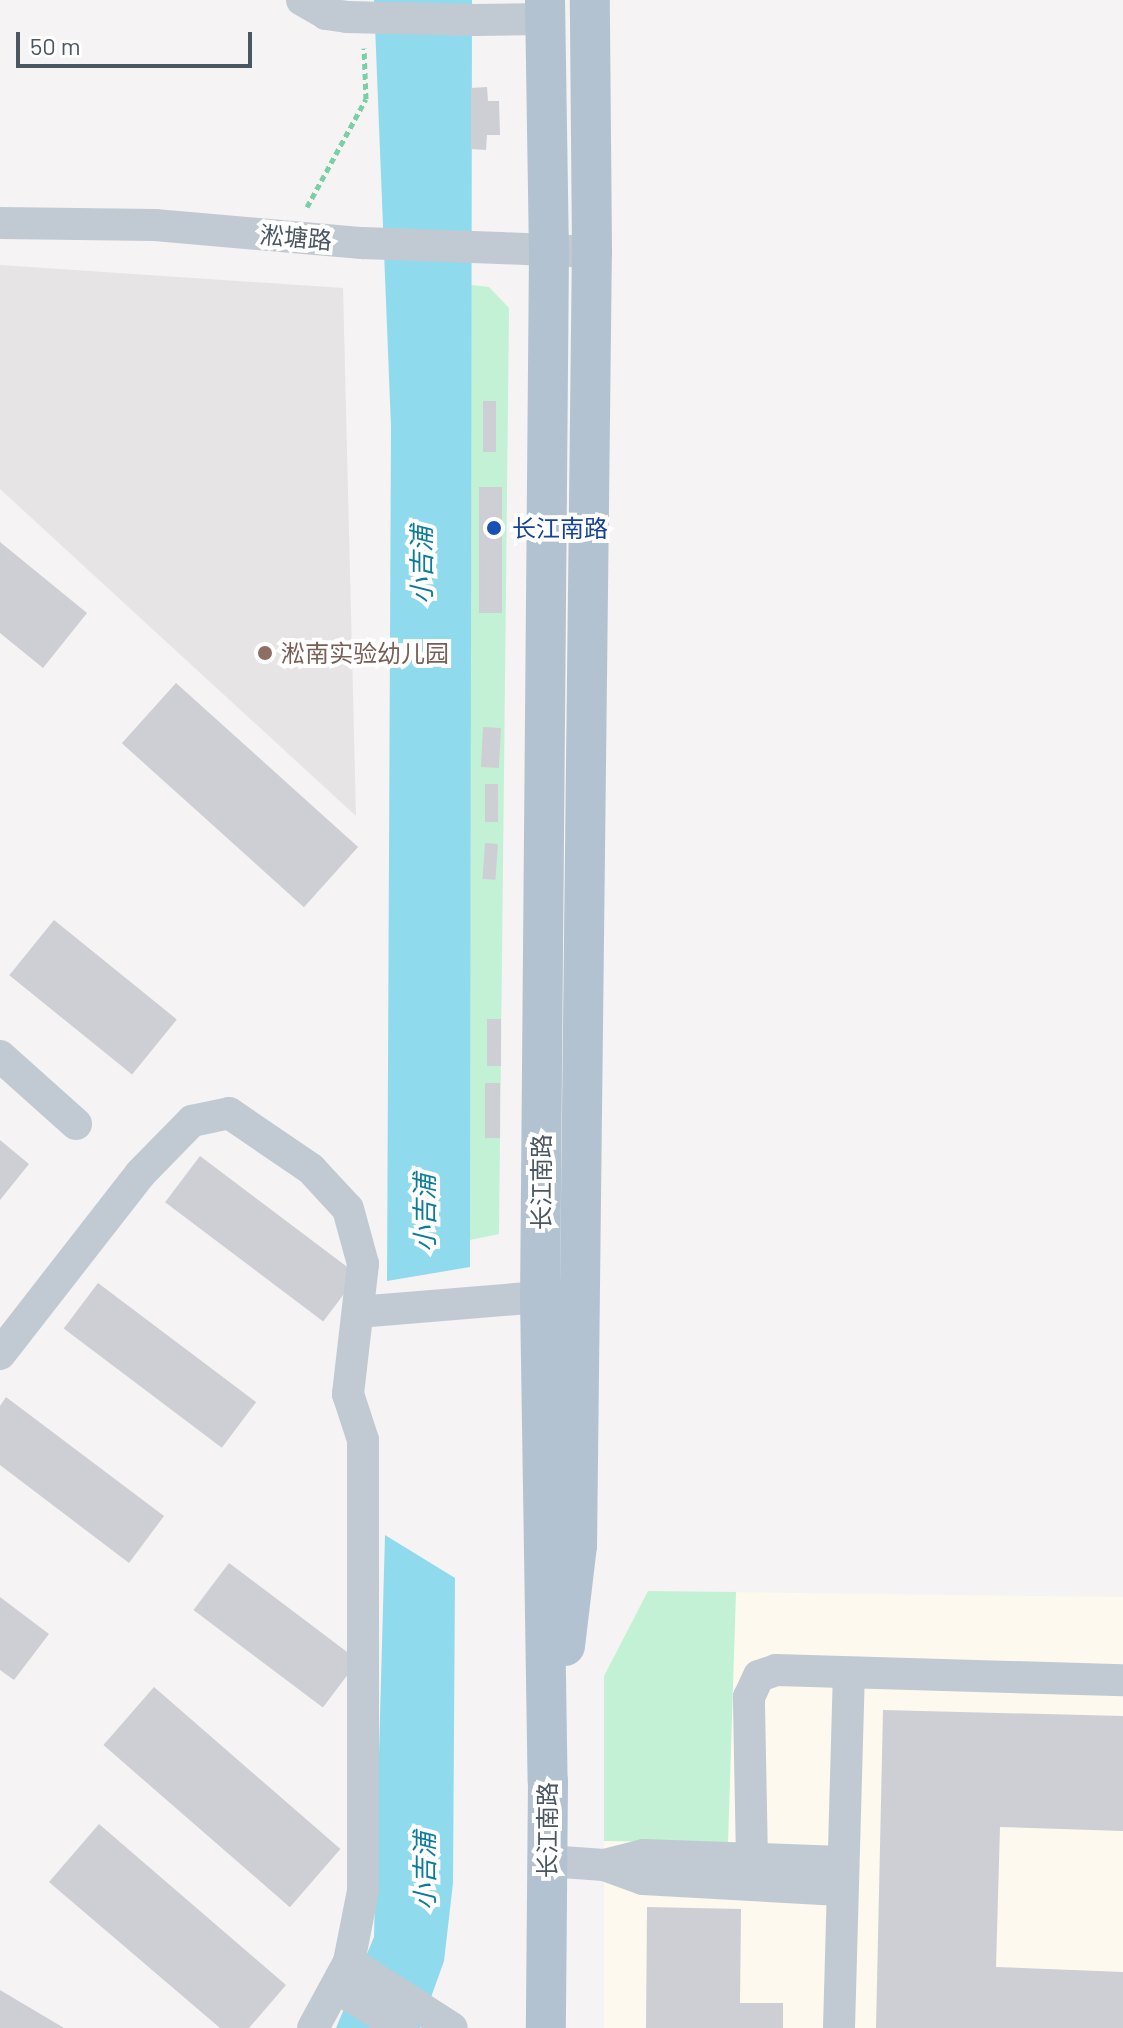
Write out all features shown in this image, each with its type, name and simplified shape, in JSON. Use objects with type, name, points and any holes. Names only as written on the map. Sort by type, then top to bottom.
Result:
[{"type":"main road","points":[[548,1781],[577,1546],[592,252],[590,0]]},
{"type":"main road","name":"长江南路","points":[[545,10],[549,251],[540,1297],[548,1781],[546,2028]]},
{"type":"street","points":[[302,0],[356,30],[476,20],[545,10]]},
{"type":"street","name":"淞塘路","points":[[0,223],[155,225],[362,243],[592,252]]},
{"type":"street","points":[[0,1056],[76,1124]]},
{"type":"street","points":[[0,1354],[141,1173],[192,1121],[229,1113],[311,1169],[348,1209],[363,1264],[348,1394],[363,1440],[363,1891],[354,1983],[313,2028]]},
{"type":"street","points":[[358,1312],[540,1297]]},
{"type":"street","points":[[752,1860],[751,1683],[776,1670],[1123,1680]]},
{"type":"street","points":[[839,2028],[849,1674]]},
{"type":"street","points":[[604,1865],[644,1855],[752,1860],[841,1876]]},
{"type":"street","points":[[548,1861],[604,1865],[643,1879],[841,1876]]},
{"type":"street","points":[[354,1983],[402,2028]]},
{"type":"street","points":[[354,1983],[452,2028]]},
{"type":"path","points":[[292,237],[366,99],[356,30]]},
{"type":"shaded area","name":"淞南实验幼儿园","points":[[0,265],[343,288],[356,816],[0,489]]},
{"type":"shaded area","points":[[648,1591],[1123,1597],[1123,2028],[604,2028],[604,1676]]},
{"type":"green space","points":[[471,285],[489,287],[509,308],[499,1234],[470,1240]]},
{"type":"green space","points":[[648,1591],[736,1592],[728,1843],[604,1841],[604,1676]]},
{"type":"water","name":"小吉浦","points":[[374,0],[472,0],[470,1267],[387,1281],[391,427]]},
{"type":"water","name":"小吉浦","points":[[385,1535],[455,1578],[453,1883],[444,1961],[420,2028],[336,2028],[374,1937]]},
{"type":"building","points":[[487,87],[488,101],[499,101],[500,135],[487,135],[486,150],[471,149],[471,88]]},
{"type":"building","points":[[483,401],[496,401],[496,452],[483,452]]},
{"type":"building","points":[[479,487],[502,487],[502,613],[479,613]]},
{"type":"building","points":[[0,542],[87,613],[43,668],[0,633]]},
{"type":"building","points":[[176,683],[358,847],[304,907],[122,743]]},
{"type":"building","points":[[483,727],[501,728],[499,768],[481,767]]},
{"type":"building","points":[[485,784],[498,784],[498,822],[485,822]]},
{"type":"building","points":[[485,843],[498,844],[495,880],[482,879]]},
{"type":"building","points":[[54,920],[177,1019],[132,1075],[9,975]]},
{"type":"building","points":[[487,1019],[501,1019],[501,1066],[487,1066]]},
{"type":"building","points":[[485,1083],[500,1083],[500,1138],[485,1138]]},
{"type":"building","points":[[0,1140],[29,1164],[0,1200]]},
{"type":"building","points":[[200,1156],[358,1275],[323,1321],[165,1202]]},
{"type":"building","points":[[98,1283],[256,1402],[222,1448],[64,1329]]},
{"type":"building","points":[[6,1397],[164,1516],[129,1563],[0,1465],[0,1406]]},
{"type":"building","points":[[229,1563],[358,1660],[323,1708],[193,1610]]},
{"type":"building","points":[[0,1597],[49,1634],[14,1680],[0,1670]]},
{"type":"building","points":[[154,1687],[340,1849],[290,1907],[103,1745]]},
{"type":"building","points":[[883,1710],[1123,1716],[1123,1831],[1000,1827],[996,1967],[1123,1972],[1123,2028],[876,2028]]},
{"type":"building","points":[[99,1824],[286,1985],[249,2028],[220,2028],[49,1882]]},
{"type":"building","points":[[647,1907],[741,1909],[740,2003],[783,2003],[783,2028],[646,2028]]},
{"type":"building","points":[[0,1990],[64,2028],[0,2028]]},
{"type":"place","name":"长江南路","points":[[494,528]]},
{"type":"place","name":"淞南实验幼儿园","points":[[265,653]]}]
